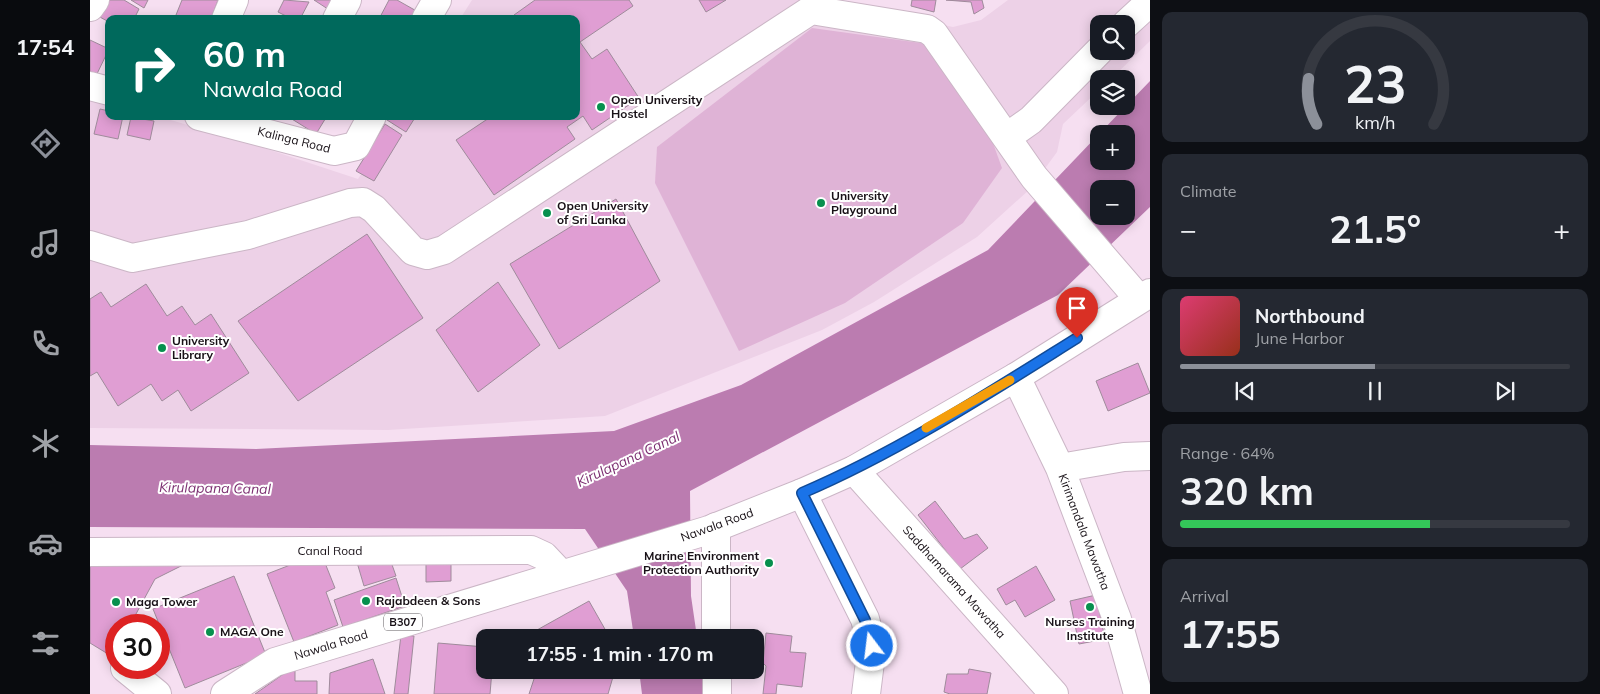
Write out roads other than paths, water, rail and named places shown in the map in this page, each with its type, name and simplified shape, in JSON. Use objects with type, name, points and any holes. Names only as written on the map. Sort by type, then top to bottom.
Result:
[{"type":"street","points":[[90,7],[95,0]]},
{"type":"street","points":[[228,15],[234,0]]},
{"type":"street","points":[[339,15],[347,0]]},
{"type":"street","points":[[428,15],[437,0]]},
{"type":"street","points":[[1135,16],[1150,2]]},
{"type":"street","points":[[90,245],[132,258],[248,235],[350,203],[363,202],[374,209],[414,250],[427,254],[444,250],[811,10],[927,29],[934,34],[1034,177],[1118,273],[1145,296]]},
{"type":"street","points":[[1007,137],[1031,120],[1090,60]]},
{"type":"street","points":[[90,86],[105,90]]},
{"type":"street","name":"Kalinga Road","points":[[214,120],[334,151],[356,146],[370,120]]},
{"type":"street","name":"Nawala Road","points":[[225,694],[275,662],[712,528],[802,493],[854,470],[1016,376],[1145,296]]},
{"type":"street","name":"Kirimandala Mawatha","points":[[1016,376],[1060,468],[1117,619],[1138,694]]},
{"type":"street","points":[[1060,468],[1124,457],[1150,456]]},
{"type":"street","name":"Saddhamarama Mawatha","points":[[854,470],[1054,694]]},
{"type":"street","points":[[802,493],[865,620],[872,646],[866,694]]},
{"type":"street","points":[[712,528],[716,629]]},
{"type":"street","name":"Canal Road","points":[[90,552],[531,550],[544,556],[561,574]]},
{"type":"street","points":[[138,679],[156,694]]},
{"type":"street","points":[[716,679],[717,694]]},
{"type":"water","name":"Kirulapana Canal","points":[[1150,81],[1150,207],[1135,221],[1135,180],[1090,180],[1090,225],[1131,225],[1058,295],[690,491],[691,596],[696,629],[633,629],[627,591],[585,529],[90,527],[90,445],[256,449],[614,431],[741,385],[988,250],[1090,143],[1090,170],[1135,170],[1135,125],[1108,125],[1117,115],[1135,115],[1135,97]]},
{"type":"water","points":[[640,679],[704,679],[706,694],[642,694]]},
{"type":"place","name":"Open University Hostel","points":[[601,107]]},
{"type":"place","name":"University Playground","points":[[821,203]]},
{"type":"place","name":"Open University of Sri Lanka","points":[[547,213]]},
{"type":"place","name":"University Library","points":[[162,348]]},
{"type":"place","name":"Marine Environment Protection Authority","points":[[769,563]]},
{"type":"place","name":"Rajabdeen & Sons","points":[[366,601]]},
{"type":"place","name":"Maga Tower","points":[[116,602]]},
{"type":"place","name":"Nurses Training Institute","points":[[1090,607]]},
{"type":"place","name":"MAGA One","points":[[210,632]]}]
